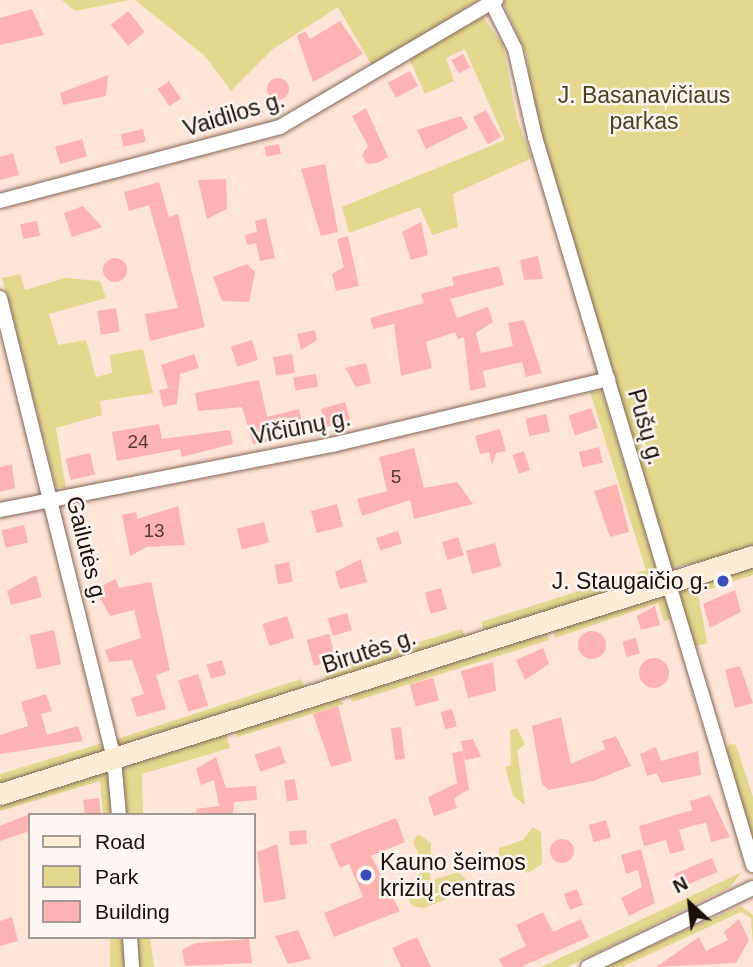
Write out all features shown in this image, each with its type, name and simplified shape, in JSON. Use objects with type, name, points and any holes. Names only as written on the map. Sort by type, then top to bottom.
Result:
[{"type":"street","name":"Vaidilos g.","points":[[0,201],[280,127],[494,1]]},
{"type":"street","name":"Pušų g.","points":[[494,1],[515,49],[608,379],[753,865]]},
{"type":"street","name":"Gailutės g.","points":[[0,298],[114,759],[119,813]]},
{"type":"street","name":"Vičiūnų g.","points":[[0,510],[332,445],[608,379]]},
{"type":"street","name":"Birutės g.","points":[[0,794],[753,556]]},
{"type":"street","points":[[588,967],[753,888]]},
{"type":"street","points":[[130,939],[132,967]]},
{"type":"green space","points":[[62,0],[130,0],[75,11]]},
{"type":"green space","points":[[135,0],[479,0],[372,66],[338,7],[273,49],[231,91],[205,56]]},
{"type":"green space","name":"J. Basanavičiaus parkas","points":[[502,0],[753,0],[753,550],[670,568],[538,134],[526,54]]},
{"type":"green space","points":[[483,17],[503,45],[517,119],[532,158],[453,194],[458,227],[432,235],[420,207],[349,233],[342,207],[505,140],[465,49],[446,58],[454,81],[425,94],[409,58]]},
{"type":"green space","points":[[20,274],[25,290],[65,278],[100,281],[106,298],[49,314],[58,345],[86,340],[96,377],[112,373],[110,355],[143,349],[153,393],[100,401],[102,415],[56,428],[66,488],[56,487],[2,278]]},
{"type":"green space","points":[[602,391],[659,577],[486,635],[481,622],[646,570],[590,392]]},
{"type":"green space","points":[[753,563],[753,575],[698,593],[707,643],[693,647],[678,589]]},
{"type":"green space","points":[[662,593],[673,618],[664,621],[658,603],[555,638],[553,626]]},
{"type":"green space","points":[[462,629],[466,641],[328,685],[323,671]]},
{"type":"green space","points":[[546,632],[549,640],[352,702],[350,695]]},
{"type":"green space","points":[[301,679],[306,692],[119,749],[114,740]]},
{"type":"green space","points":[[336,695],[344,704],[237,737],[236,729]]},
{"type":"green space","points":[[517,728],[525,744],[517,751],[525,805],[513,796],[505,767],[511,765],[510,730]]},
{"type":"green space","points":[[225,730],[230,748],[142,774],[143,813],[124,813],[121,762]]},
{"type":"green space","points":[[106,742],[108,751],[0,787],[0,774]]},
{"type":"green space","points":[[730,744],[736,745],[753,797],[753,843],[725,750]]},
{"type":"green space","points":[[108,770],[113,813],[103,813],[100,781],[0,811],[0,801]]},
{"type":"green space","points":[[533,827],[541,832],[542,864],[528,873],[513,865],[498,872],[499,848],[523,840]]},
{"type":"green space","points":[[418,834],[431,843],[430,881],[458,872],[466,880],[460,892],[448,892],[447,899],[424,908],[412,906],[407,895],[424,865],[413,842]]},
{"type":"green space","points":[[742,872],[730,887],[567,967],[541,967]]},
{"type":"green space","points":[[741,906],[753,915],[753,945],[751,918],[741,912],[622,967],[602,967]]},
{"type":"green space","points":[[110,939],[124,939],[124,967],[110,967]]},
{"type":"green space","points":[[136,939],[150,939],[154,967],[139,967]]},
{"type":"building","points":[[32,9],[44,35],[0,45],[0,18]]},
{"type":"building","points":[[128,11],[145,32],[128,46],[111,25]]},
{"type":"building","points":[[340,21],[363,54],[313,82],[297,36],[305,31],[310,39]]},
{"type":"building","points":[[463,54],[470,67],[459,73],[452,60]]},
{"type":"building","points":[[410,71],[418,86],[396,98],[388,83]]},
{"type":"building","points":[[108,75],[106,96],[63,105],[60,93]]},
{"type":"building","points":[[278,78],[286,81],[289,89],[286,97],[278,100],[270,97],[267,89],[270,81]]},
{"type":"building","points":[[169,81],[181,98],[170,106],[158,89]]},
{"type":"building","points":[[366,108],[388,157],[377,163],[367,164],[362,155],[368,146],[352,116]]},
{"type":"building","points":[[486,110],[501,137],[488,144],[473,117]]},
{"type":"building","points":[[461,116],[468,128],[426,149],[417,130]]},
{"type":"building","points":[[143,129],[146,142],[124,147],[121,134]]},
{"type":"building","points":[[82,139],[87,156],[60,164],[55,147]]},
{"type":"building","points":[[279,144],[281,154],[266,157],[264,147]]},
{"type":"building","points":[[13,153],[19,175],[0,180],[0,157]]},
{"type":"building","points":[[325,164],[338,232],[321,236],[301,169]]},
{"type":"building","points":[[226,179],[227,209],[207,219],[198,180]]},
{"type":"building","points":[[159,182],[169,217],[178,214],[205,327],[150,341],[145,314],[178,308],[149,205],[129,211],[124,192]]},
{"type":"building","points":[[83,206],[102,227],[72,237],[64,213]]},
{"type":"building","points":[[266,218],[275,258],[260,261],[256,243],[247,245],[245,235],[257,232],[255,221]]},
{"type":"building","points":[[37,221],[40,236],[23,239],[20,224]]},
{"type":"building","points":[[421,222],[428,255],[411,260],[402,232]]},
{"type":"building","points":[[348,236],[359,286],[336,291],[332,274],[344,267],[337,239]]},
{"type":"building","points":[[538,256],[543,279],[524,280],[520,260]]},
{"type":"building","points":[[115,258],[124,261],[127,270],[124,279],[115,282],[106,279],[103,270],[106,261]]},
{"type":"building","points":[[247,264],[255,272],[249,302],[222,301],[213,277]]},
{"type":"building","points":[[499,266],[504,285],[450,299],[457,318],[488,307],[493,322],[476,333],[481,353],[513,346],[508,323],[524,320],[542,373],[526,377],[522,362],[483,371],[486,387],[470,391],[464,337],[458,339],[455,332],[426,342],[432,368],[401,376],[394,324],[373,329],[370,318],[424,303],[421,294],[454,285],[452,277]]},
{"type":"building","points":[[116,308],[120,332],[101,335],[97,311]]},
{"type":"building","points":[[315,330],[317,340],[301,350],[297,334]]},
{"type":"building","points":[[252,340],[258,360],[237,367],[231,346]]},
{"type":"building","points":[[194,354],[199,368],[180,374],[177,404],[163,407],[159,390],[168,388],[161,365]]},
{"type":"building","points":[[292,354],[295,373],[276,376],[273,357]]},
{"type":"building","points":[[366,363],[371,383],[356,387],[345,368]]},
{"type":"building","points":[[316,374],[318,387],[295,390],[293,378]]},
{"type":"building","points":[[259,380],[267,417],[299,409],[305,434],[253,444],[242,407],[198,411],[195,393]]},
{"type":"building","points":[[345,402],[350,420],[326,427],[321,409]]},
{"type":"building","points":[[591,408],[598,428],[575,436],[568,416]]},
{"type":"building","points":[[546,414],[550,432],[530,436],[526,419]]},
{"type":"building","points":[[159,424],[162,439],[230,430],[233,444],[182,457],[180,449],[117,461],[112,432]]},
{"type":"building","points":[[500,429],[506,451],[496,453],[492,465],[489,452],[480,454],[475,436]]},
{"type":"building","points":[[599,447],[603,463],[582,468],[579,452]]},
{"type":"building","points":[[414,448],[424,488],[457,482],[473,504],[414,519],[410,500],[362,516],[357,499],[387,491],[379,457]]},
{"type":"building","points":[[524,451],[530,470],[519,474],[513,455]]},
{"type":"building","points":[[90,453],[95,474],[71,480],[66,459]]},
{"type":"building","points":[[12,464],[15,488],[0,492],[0,467]]},
{"type":"building","points":[[617,484],[629,532],[610,537],[594,491]]},
{"type":"building","points":[[337,504],[343,526],[317,533],[311,511]]},
{"type":"building","points":[[178,506],[185,545],[147,547],[130,556],[122,515],[136,512],[137,519]]},
{"type":"building","points":[[264,522],[269,542],[242,549],[237,529]]},
{"type":"building","points":[[24,525],[28,543],[6,548],[2,530]]},
{"type":"building","points":[[398,531],[402,543],[380,550],[376,538]]},
{"type":"building","points":[[458,537],[464,555],[448,560],[442,542]]},
{"type":"building","points":[[495,543],[501,566],[472,574],[466,551]]},
{"type":"building","points":[[361,559],[367,582],[340,589],[335,572]]},
{"type":"building","points":[[289,562],[293,582],[278,584],[274,565]]},
{"type":"building","points":[[36,575],[42,597],[11,605],[7,591]]},
{"type":"building","points":[[116,579],[119,588],[151,582],[170,670],[156,675],[166,709],[137,717],[131,698],[144,694],[132,660],[109,662],[105,650],[141,638],[134,610],[110,616],[95,589]]},
{"type":"building","points":[[441,588],[447,609],[431,614],[425,593]]},
{"type":"building","points":[[735,590],[741,612],[710,628],[703,604]]},
{"type":"building","points":[[655,606],[660,625],[641,630],[637,616]]},
{"type":"building","points":[[347,613],[352,630],[333,636],[328,619]]},
{"type":"building","points":[[287,616],[294,638],[269,646],[262,624]]},
{"type":"building","points":[[54,630],[61,664],[37,669],[30,635]]},
{"type":"building","points":[[592,631],[602,635],[606,645],[602,655],[592,659],[582,655],[578,645],[582,635]]},
{"type":"building","points":[[329,634],[336,660],[314,666],[307,640]]},
{"type":"building","points":[[636,638],[640,654],[626,657],[622,641]]},
{"type":"building","points":[[543,648],[549,664],[525,680],[516,660]]},
{"type":"building","points":[[654,658],[665,662],[669,673],[665,684],[654,688],[643,684],[639,673],[643,662]]},
{"type":"building","points":[[222,660],[226,674],[211,679],[207,664]]},
{"type":"building","points":[[493,662],[496,691],[468,698],[461,671]]},
{"type":"building","points":[[740,666],[753,703],[735,708],[725,670]]},
{"type":"building","points":[[198,674],[208,705],[188,712],[178,680]]},
{"type":"building","points":[[433,678],[439,700],[416,706],[410,684]]},
{"type":"building","points":[[46,694],[52,711],[41,714],[47,735],[78,726],[83,741],[0,754],[0,735],[28,726],[21,702]]},
{"type":"building","points":[[338,706],[352,761],[331,767],[313,714]]},
{"type":"building","points":[[452,709],[457,726],[445,730],[440,712]]},
{"type":"building","points":[[561,717],[571,764],[605,749],[602,741],[616,736],[631,766],[593,781],[549,790],[542,784],[532,726]]},
{"type":"building","points":[[401,727],[405,759],[395,760],[391,728]]},
{"type":"building","points":[[473,739],[481,757],[465,760],[461,741]]},
{"type":"building","points":[[280,746],[286,763],[260,772],[254,755]]},
{"type":"building","points":[[656,747],[661,761],[698,751],[701,775],[661,783],[657,773],[647,776],[640,754]]},
{"type":"building","points":[[463,751],[469,789],[454,799],[457,808],[434,816],[428,797],[457,783],[452,753]]},
{"type":"building","points":[[216,757],[226,788],[256,786],[257,800],[234,802],[233,813],[197,813],[196,809],[219,806],[214,780],[201,785],[196,769]]},
{"type":"building","points":[[295,779],[298,800],[287,801],[284,781]]},
{"type":"building","points":[[710,795],[730,837],[711,842],[706,822],[679,830],[685,850],[670,854],[666,840],[644,846],[639,826],[692,810],[690,801]]},
{"type":"building","points":[[99,798],[101,813],[85,813],[83,800]]},
{"type":"building","points":[[28,815],[28,832],[0,841],[0,826]]},
{"type":"building","name":"Kauno šeimos krizių centras","points":[[396,818],[405,842],[371,856],[400,911],[334,937],[324,913],[363,897],[349,864],[340,868],[330,844]]},
{"type":"building","points":[[606,820],[611,837],[594,842],[589,825]]},
{"type":"building","points":[[306,830],[307,844],[290,845],[289,831]]},
{"type":"building","points":[[562,839],[571,842],[574,851],[571,860],[562,863],[553,860],[550,851],[553,842]]},
{"type":"building","points":[[277,844],[286,899],[264,903],[257,852]]},
{"type":"building","points":[[641,849],[655,903],[629,916],[621,898],[642,887],[638,870],[626,874],[621,855]]},
{"type":"building","points":[[712,858],[718,872],[680,888],[674,874]]},
{"type":"building","points":[[577,889],[583,905],[570,910],[564,894]]},
{"type":"building","points":[[543,912],[553,932],[581,919],[589,937],[521,967],[503,967],[499,959],[526,946],[516,925]]},
{"type":"building","points":[[12,917],[18,941],[0,946],[0,921]]},
{"type":"building","points":[[739,919],[749,940],[736,963],[656,967],[699,937],[706,951],[728,940],[724,932]]},
{"type":"building","points":[[298,930],[311,959],[288,964],[275,936]]},
{"type":"building","points":[[417,937],[431,967],[401,967],[392,948]]},
{"type":"building","points":[[249,939],[252,963],[185,966],[182,950],[196,943]]},
{"type":"place","name":"J. Staugaičio g.","points":[[723,581]]},
{"type":"place","name":"Kauno šeimos krizių centras","points":[[366,875]]}]
